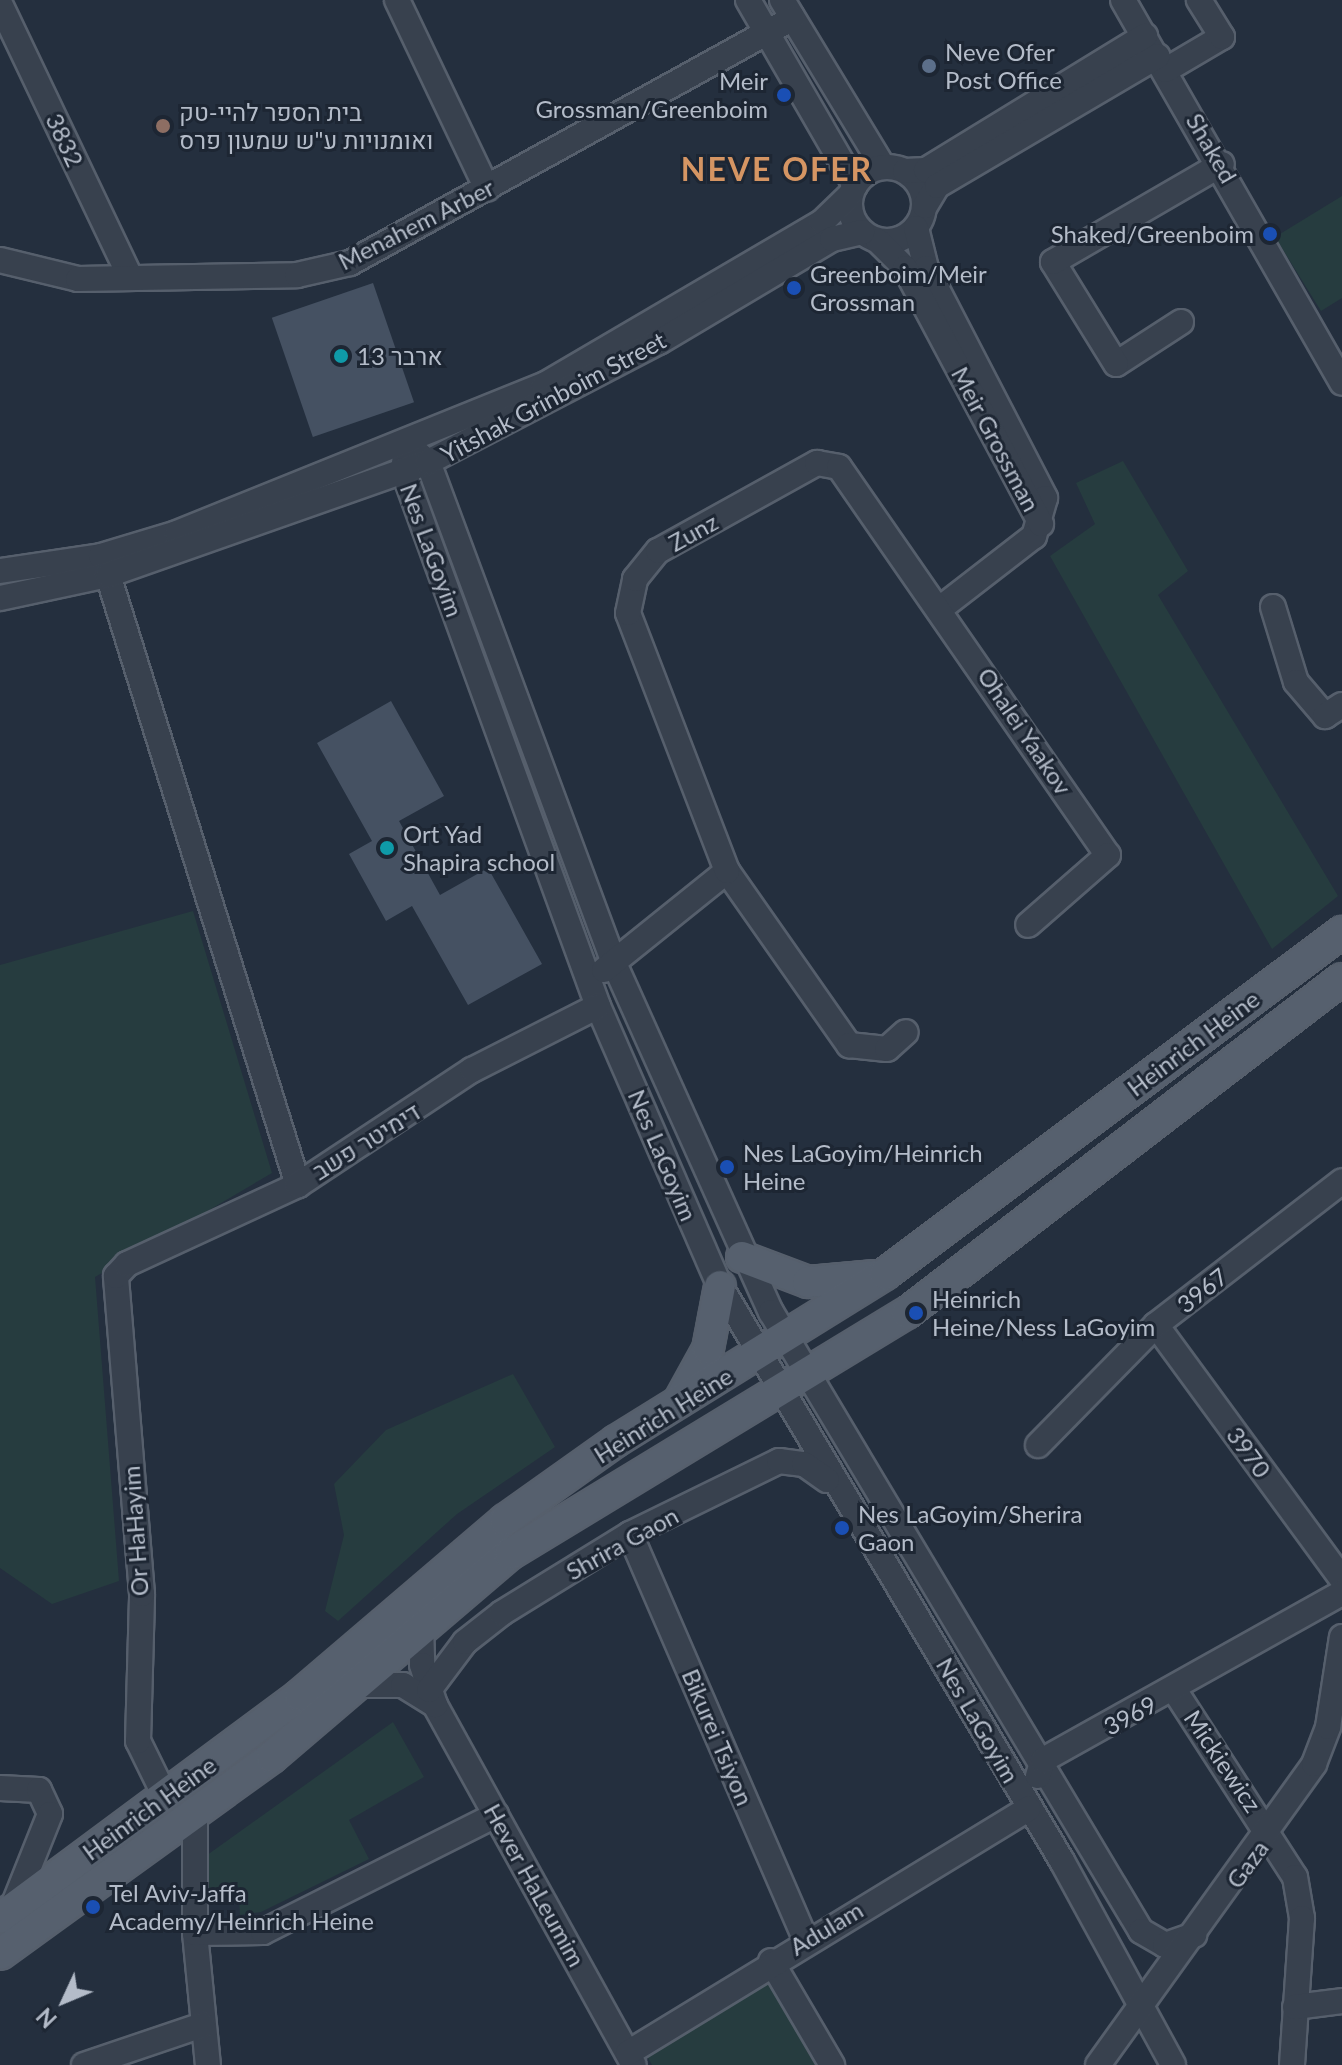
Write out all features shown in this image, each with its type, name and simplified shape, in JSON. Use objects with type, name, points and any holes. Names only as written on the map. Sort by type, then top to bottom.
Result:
[{"type":"main road","name":"Heinrich Heine","points":[[6,1914],[300,1695],[505,1520],[676,1404],[788,1340],[885,1274],[1342,932]]},
{"type":"main road","name":"Heinrich Heine","points":[[0,1954],[195,1814],[357,1685],[421,1628],[567,1515],[811,1376],[907,1313],[1342,979]]},
{"type":"main road","points":[[742,1257],[808,1282],[885,1274]]},
{"type":"main road","points":[[676,1404],[704,1359],[720,1286]]},
{"type":"street","points":[[397,0],[487,189]]},
{"type":"street","points":[[748,0],[852,190],[851,216],[870,236],[898,240],[921,217],[937,186],[1156,54]]},
{"type":"street","points":[[852,190],[894,169],[926,170],[1156,54],[1222,37],[1199,0]]},
{"type":"street","name":"Shaked","points":[[1133,3],[1156,54],[1222,164],[1342,383]]},
{"type":"street","name":"3832","points":[[0,4],[130,277]]},
{"type":"street","points":[[787,9],[894,169],[920,186],[921,217]]},
{"type":"street","name":"Menahem Arber","points":[[0,260],[78,279],[297,275],[350,263],[766,31],[787,9]]},
{"type":"street","points":[[1181,322],[1116,364],[1053,262],[1222,164]]},
{"type":"street","name":"Yitshak Grinboim Street","points":[[0,571],[101,556],[177,533],[407,444],[544,385],[822,222],[852,190]]},
{"type":"street","name":"Meir Grossman","points":[[921,217],[926,268],[1036,473],[1045,498],[1041,524]]},
{"type":"street","name":"Yitshak Grinboim Street","points":[[0,598],[108,575],[428,462],[659,342],[832,239],[870,236]]},
{"type":"street","name":"Meir Grossman","points":[[870,236],[905,268],[1041,524]]},
{"type":"street","points":[[437,488],[473,439]]},
{"type":"street","name":"Nes LaGoyim","points":[[407,444],[428,462],[614,963],[742,1257],[788,1340],[1043,1760],[1145,1937],[1173,1945],[1194,1935]]},
{"type":"street","name":"Nes LaGoyim","points":[[407,444],[403,470],[598,1006],[720,1286],[757,1358],[1141,1998],[1173,2065]]},
{"type":"street","name":"Zunz","points":[[906,1032],[887,1049],[849,1045],[727,871],[628,613],[635,579],[658,551],[817,463],[839,467],[942,607]]},
{"type":"street","points":[[372,481],[415,502]]},
{"type":"street","points":[[942,607],[1041,524]]},
{"type":"street","points":[[108,575],[298,1185]]},
{"type":"street","name":"Ohalei Yaakov","points":[[942,607],[1108,855],[1028,925]]},
{"type":"street","points":[[1273,607],[1296,682],[1325,716],[1342,705]]},
{"type":"street","points":[[589,981],[727,871]]},
{"type":"street","name":"דימיטר פשב","points":[[127,1264],[298,1185],[472,1070],[598,1006]]},
{"type":"street","name":"3967","points":[[1038,1445],[1156,1325],[1342,1181]]},
{"type":"street","name":"Or HaHayim","points":[[127,1264],[116,1276],[116,1302],[142,1594],[138,1741],[165,1796]]},
{"type":"street","name":"3970","points":[[1156,1325],[1342,1579]]},
{"type":"street","name":"Shrira Gaon","points":[[432,1697],[465,1642],[502,1613],[630,1534],[779,1461],[804,1464],[838,1490]]},
{"type":"street","name":"Bikurei Tsiyon","points":[[630,1534],[806,1940]]},
{"type":"street","name":"3969","points":[[1043,1760],[1175,1691],[1342,1593]]},
{"type":"street","name":"Hever HaLeumim","points":[[421,1628],[432,1697],[631,2059]]},
{"type":"street","name":"Gaza","points":[[1098,2065],[1141,1998],[1194,1935],[1247,1864],[1314,1764],[1328,1727],[1342,1637]]},
{"type":"street","points":[[357,1685],[403,1685],[432,1697]]},
{"type":"street","name":"Mickiewicz","points":[[1175,1691],[1270,1832],[1301,1901],[1291,2054]]},
{"type":"street","points":[[1028,1809],[1043,1760]]},
{"type":"street","points":[[0,1788],[39,1790],[50,1814],[6,1914]]},
{"type":"street","name":"Adulam","points":[[631,2059],[771,1961],[1028,1809]]},
{"type":"street","points":[[195,1814],[195,1933],[208,2065]]},
{"type":"street","points":[[195,1933],[263,1932],[496,1815]]},
{"type":"street","points":[[771,1961],[832,2065]]},
{"type":"street","points":[[1295,2007],[1342,2001]]},
{"type":"street","points":[[84,2065],[202,2025]]},
{"type":"street","points":[[1272,2065],[1291,2054]]},
{"type":"green space","points":[[1342,196],[1342,298],[1321,311],[1275,237]]},
{"type":"green space","points":[[1123,461],[1188,571],[1158,595],[1338,896],[1272,949],[1050,556],[1095,524],[1076,483]]},
{"type":"green space","points":[[193,911],[272,1173],[95,1277],[119,1581],[52,1604],[0,1568],[0,965]]},
{"type":"green space","points":[[513,1374],[555,1447],[457,1514],[338,1621],[325,1611],[344,1535],[334,1484],[386,1430]]},
{"type":"green space","points":[[393,1722],[424,1777],[349,1820],[369,1859],[261,1912],[240,1915],[238,1886],[203,1891],[203,1858]]},
{"type":"green space","points":[[765,1977],[825,2065],[652,2065],[645,2053]]},
{"type":"building","name":"ארבר 13","points":[[373,283],[414,402],[313,437],[272,318]]},
{"type":"building","name":"Ort Yad Shapira school","points":[[391,701],[444,796],[399,821],[440,895],[488,868],[542,964],[468,1005],[412,906],[386,921],[349,854],[372,841],[317,743]]},
{"type":"place","name":"Neve Ofer Post Office","points":[[929,66]]},
{"type":"place","name":"Meir Grossman/Greenboim","points":[[784,95]]},
{"type":"place","name":"בית הספר להיי-טק ואומנויות ע\"ש שמעון פרס","points":[[163,126]]},
{"type":"place","name":"Shaked/Greenboim","points":[[1270,234]]},
{"type":"place","name":"Greenboim/Meir Grossman","points":[[794,288]]},
{"type":"place","name":"ארבר 13","points":[[341,356]]},
{"type":"place","name":"Ort Yad Shapira school","points":[[387,848]]},
{"type":"place","name":"Nes LaGoyim/Heinrich Heine","points":[[727,1167]]},
{"type":"place","name":"Heinrich Heine/Ness LaGoyim","points":[[916,1313]]},
{"type":"place","name":"Nes LaGoyim/Sherira Gaon","points":[[842,1528]]},
{"type":"place","name":"Tel Aviv-Jaffa Academy/Heinrich Heine","points":[[93,1907]]},
{"type":"district","name":"NEVE OFER","points":[[777,169]]}]
